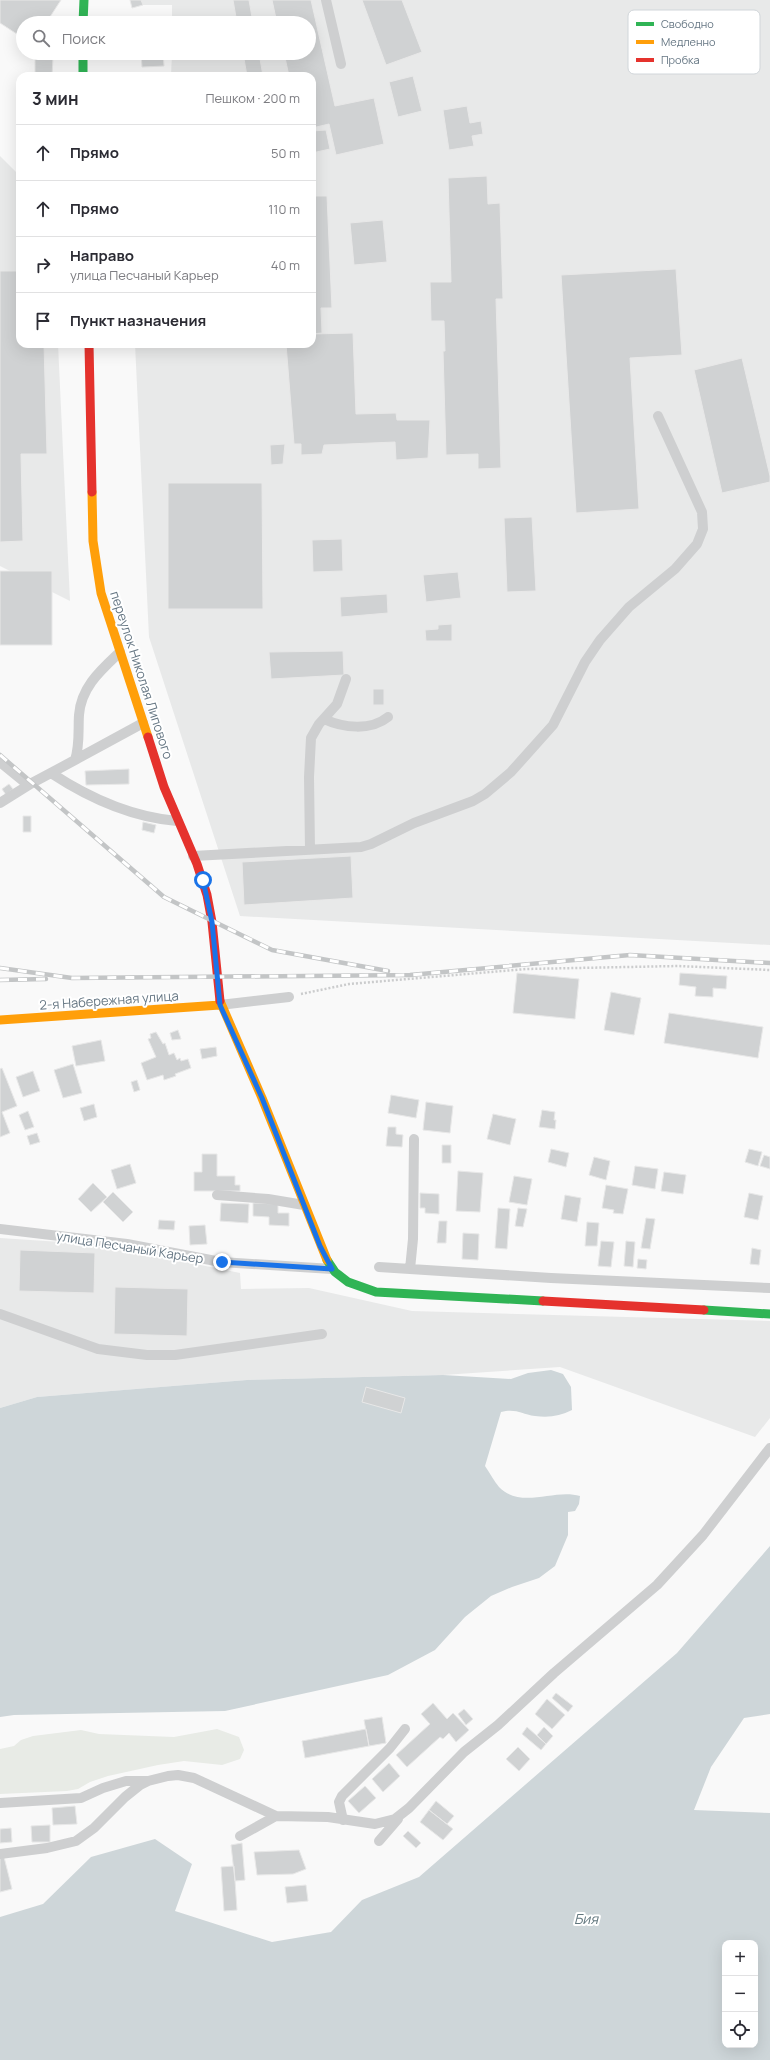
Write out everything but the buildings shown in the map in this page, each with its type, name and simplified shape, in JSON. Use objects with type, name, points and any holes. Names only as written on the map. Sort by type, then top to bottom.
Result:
[{"type":"street","points":[[83,16],[84,0]]},
{"type":"street","points":[[83,60],[83,72]]},
{"type":"street","name":"переулок Николая Липового","points":[[89,348],[93,541],[101,593],[143,723],[177,820],[193,856],[207,895],[211,915],[220,1005],[262,1098],[320,1246],[332,1269]]},
{"type":"street","name":"2-я Набережная улица","points":[[0,1020],[220,1005]]},
{"type":"street","points":[[332,1269],[345,1281],[376,1292],[770,1314]]},
{"type":"lane","points":[[326,0],[340,64]]},
{"type":"lane","points":[[193,856],[351,848],[371,844],[414,823],[473,801],[485,794],[511,772],[553,725],[585,662],[600,640],[629,607],[675,569],[697,544],[703,525],[702,512],[658,416]]},
{"type":"lane","points":[[75,760],[78,751],[81,703],[85,692],[98,672],[120,652]]},
{"type":"lane","points":[[310,850],[309,776],[311,738],[339,700],[346,679]]},
{"type":"lane","points":[[324,719],[335,724],[360,726],[374,725],[382,722],[388,717]]},
{"type":"lane","points":[[0,803],[28,785],[143,723]]},
{"type":"lane","points":[[0,762],[28,785]]},
{"type":"lane","points":[[51,773],[75,789],[107,804],[151,818],[177,820]]},
{"type":"lane","points":[[220,1005],[289,997]]},
{"type":"lane","points":[[410,1269],[413,1239],[414,1139]]},
{"type":"lane","points":[[217,1195],[268,1199],[304,1206]]},
{"type":"lane","name":"улица Песчаный Карьер","points":[[0,1229],[127,1244],[222,1262],[332,1269]]},
{"type":"lane","points":[[379,1267],[551,1278],[770,1288]]},
{"type":"lane","points":[[0,1314],[98,1349],[147,1355],[175,1355],[322,1334]]},
{"type":"lane","points":[[379,1841],[401,1816],[464,1752],[498,1725],[554,1673],[657,1585],[703,1535],[770,1448]]},
{"type":"lane","points":[[343,1820],[339,1802],[342,1796],[390,1748],[405,1729]]},
{"type":"lane","points":[[0,1803],[81,1798],[103,1788],[126,1781],[148,1780],[178,1775],[194,1778],[276,1816],[328,1817],[375,1824],[388,1822],[401,1816]]},
{"type":"lane","points":[[0,1854],[47,1848],[80,1839],[94,1828],[129,1794],[148,1780]]},
{"type":"lane","points":[[240,1836],[276,1816]]},
{"type":"path","points":[[289,997],[349,984],[526,969],[678,966],[770,970]]},
{"type":"shaded area","points":[[132,0],[770,0],[770,945],[240,916],[149,637],[135,348],[316,348],[316,72],[171,72],[172,60],[316,60],[316,16],[172,16],[172,5],[133,5]]},
{"type":"shaded area","points":[[0,156],[16,172],[16,348],[58,348],[70,601],[0,566]]},
{"type":"shaded area","points":[[0,1238],[76,1243],[166,1258],[240,1273],[241,1289],[309,1288],[412,1311],[770,1321],[770,1418],[755,1437],[560,1367],[443,1375],[247,1380],[37,1397],[0,1408]]},
{"type":"shaded area","points":[[217,1729],[239,1737],[244,1750],[240,1759],[222,1765],[184,1761],[158,1765],[108,1776],[90,1782],[78,1789],[67,1791],[0,1794],[0,1749],[14,1746],[21,1740],[33,1736],[81,1730],[99,1734],[174,1737]]},
{"type":"water","points":[[551,1370],[563,1374],[571,1387],[572,1410],[550,1417],[535,1416],[515,1411],[501,1412],[485,1466],[499,1487],[508,1494],[528,1498],[560,1494],[580,1496],[579,1504],[575,1511],[568,1512],[568,1535],[555,1566],[539,1578],[491,1596],[465,1617],[435,1650],[388,1675],[225,1711],[14,1715],[0,1717],[0,1408],[37,1397],[247,1380],[443,1375],[511,1379],[528,1373]]},
{"type":"water","name":"Бия","points":[[770,1546],[770,1714],[744,1718],[711,1767],[694,1810],[770,1813],[770,2060],[0,2060],[0,1917],[43,1904],[91,1857],[155,1839],[192,1864],[175,1911],[272,1942],[331,1932],[362,1900],[419,1877],[677,1653]]},
{"type":"railway","points":[[0,755],[164,897],[272,950],[388,971]]},
{"type":"railway","points":[[0,968],[72,978],[410,975],[630,955],[770,963]]},
{"type":"railway","points":[[0,980],[46,979]]},
{"type":"traffic: fast","points":[[83,16],[84,0]]},
{"type":"traffic: fast","points":[[83,60],[83,72]]},
{"type":"traffic: fast","points":[[327,1260],[335,1272],[348,1282],[376,1292],[543,1301]]},
{"type":"traffic: fast","points":[[704,1310],[770,1314]]},
{"type":"traffic: slow","points":[[92,492],[93,541],[101,593],[148,737]]},
{"type":"traffic: slow","points":[[220,1001],[262,1098],[327,1260]]},
{"type":"traffic: slow","points":[[0,1020],[220,1005]]},
{"type":"traffic: jam","points":[[89,348],[92,492]]},
{"type":"traffic: jam","points":[[148,737],[164,787],[197,864],[207,895],[212,922],[220,1001]]},
{"type":"traffic: jam","points":[[543,1301],[704,1310]]},
{"type":"route","points":[[203,880],[212,922],[220,1005],[262,1098],[320,1246],[332,1269],[222,1262]]}]
